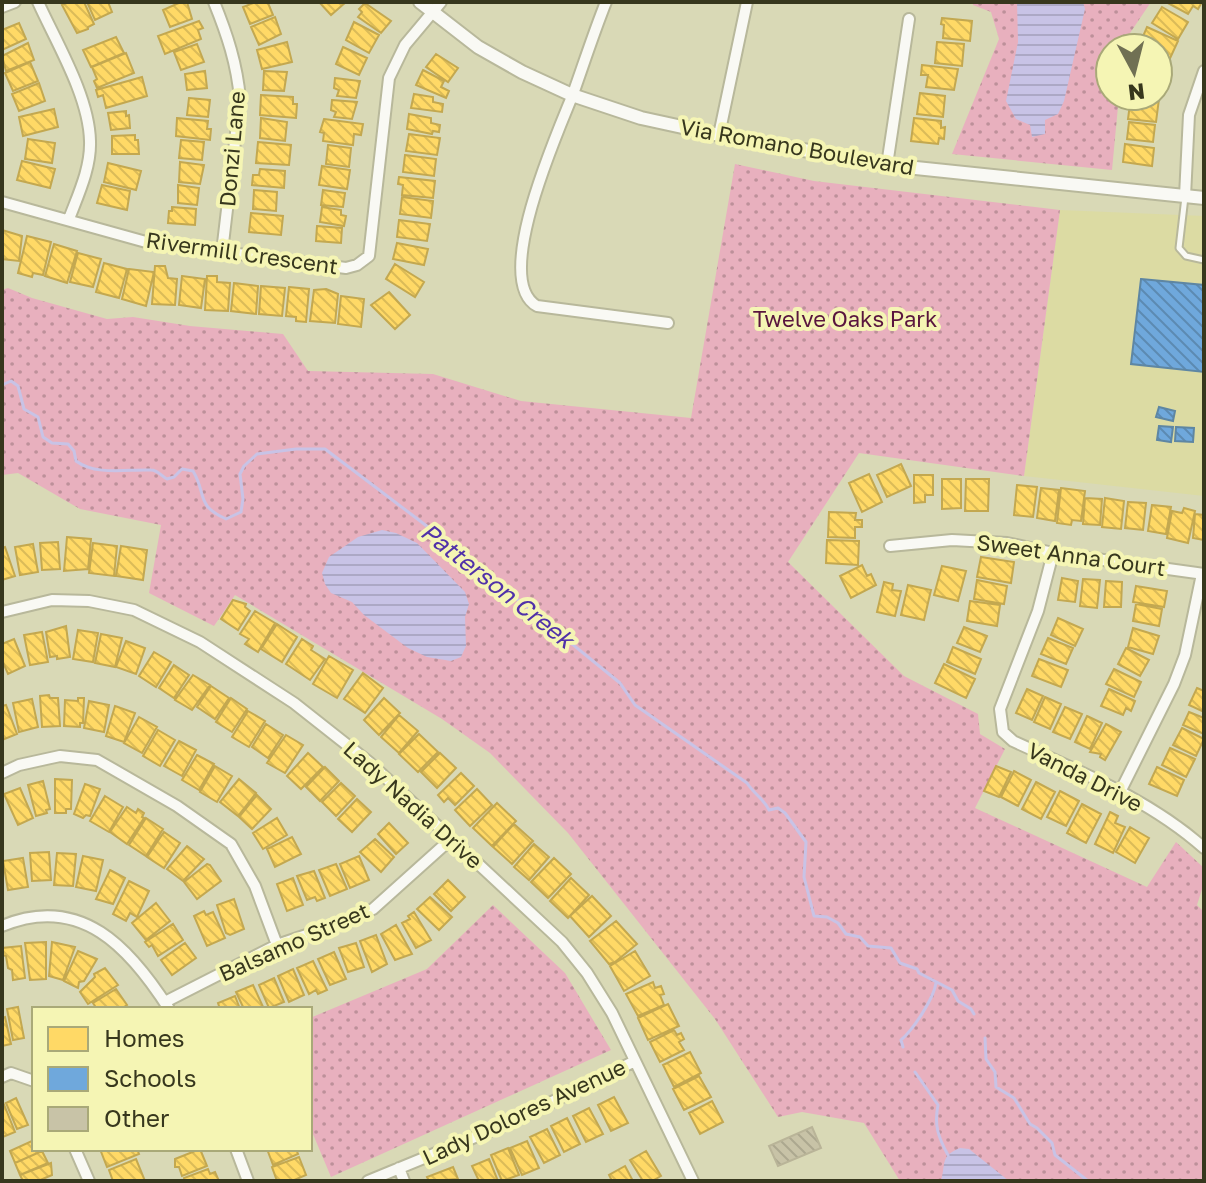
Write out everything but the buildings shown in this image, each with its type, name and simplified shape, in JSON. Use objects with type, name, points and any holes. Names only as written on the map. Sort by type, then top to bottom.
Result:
[{"type":"street","points":[[2,7],[15,2]]},
{"type":"street","points":[[38,2],[78,90],[90,141],[87,168],[69,219]]},
{"type":"street","name":"Donzi Lane","points":[[214,2],[230,40],[240,99],[222,252]]},
{"type":"street","name":"Via Romano Boulevard","points":[[420,2],[437,7],[478,47],[522,72],[572,95],[641,118],[887,165],[1204,198]]},
{"type":"street","points":[[606,2],[526,222],[521,252],[527,299],[537,306],[668,323]]},
{"type":"street","points":[[719,135],[747,2]]},
{"type":"street","name":"Rivermill Crescent","points":[[2,202],[146,242],[346,268],[357,265],[369,256],[389,78],[405,45],[437,7]]},
{"type":"street","points":[[887,165],[909,19]]},
{"type":"street","points":[[1185,196],[1189,115],[1204,71]]},
{"type":"street","name":"Sweet Anna Court","points":[[890,546],[952,540],[1007,543],[1053,553],[1203,574]]},
{"type":"street","name":"Vanda Drive","points":[[1053,553],[1038,611],[1000,709],[1003,732],[1013,741],[1120,792],[1190,835],[1204,848]]},
{"type":"street","points":[[1120,792],[1174,684],[1185,655],[1203,574]]},
{"type":"street","name":"Lady Nadia Drive","points":[[2,612],[52,600],[89,601],[134,610],[200,642],[294,703],[370,763],[562,942],[587,973],[612,1013],[693,1181]]},
{"type":"street","points":[[2,773],[19,765],[60,756],[97,760],[203,822],[231,844],[255,886],[277,945]]},
{"type":"street","name":"Balsamo Street","points":[[167,1006],[277,945],[373,909],[451,839]]},
{"type":"street","points":[[2,926],[18,919],[38,917],[66,917],[83,921],[120,945],[167,1006]]},
{"type":"street","name":"Lady Dolores Avenue","points":[[368,1181],[509,1123],[635,1061]]},
{"type":"street","points":[[2,1077],[11,1073],[32,1080]]},
{"type":"street","points":[[76,1151],[89,1181]]},
{"type":"street","points":[[237,1151],[248,1181]]},
{"type":"street","points":[[399,1168],[404,1181]]},
{"type":"lane","points":[[1185,196],[1179,248],[1186,256],[1204,260]]},
{"type":"shaded area","points":[[1017,2],[1083,2],[1085,9],[1064,101],[1058,114],[1045,120],[1045,134],[1032,137],[1030,125],[1016,119],[1006,101],[1018,42]]},
{"type":"shaded area","points":[[1060,210],[1204,216],[1204,496],[1024,476]]},
{"type":"shaded area","points":[[382,530],[417,543],[465,592],[469,604],[465,617],[466,646],[461,657],[451,661],[427,657],[408,648],[364,615],[352,602],[331,593],[325,584],[322,573],[329,557],[358,537]]},
{"type":"shaded area","points":[[960,1148],[969,1149],[1009,1181],[941,1181],[947,1157]]},
{"type":"green space","points":[[973,2],[1151,2],[1131,32],[1094,32],[1094,112],[1117,112],[1112,170],[952,154],[999,39],[991,12],[973,5]]},
{"type":"green space","name":"Twelve Oaks Park","points":[[735,164],[814,181],[1060,210],[1024,476],[859,453],[788,562],[904,676],[978,714],[980,734],[1005,749],[975,808],[1147,887],[1176,842],[1204,868],[1204,883],[1197,905],[1204,912],[1204,1181],[900,1181],[864,1123],[802,1112],[778,1117],[715,1019],[568,833],[490,753],[442,719],[235,595],[214,626],[149,593],[161,525],[80,509],[18,473],[2,475],[2,290],[8,288],[107,319],[133,317],[190,326],[283,334],[308,371],[433,374],[521,401],[691,418]]},
{"type":"green space","points":[[493,905],[565,973],[611,1050],[331,1177],[312,1132],[312,1017],[427,969]]},
{"type":"waterway","name":"Patterson Creek","points":[[2,385],[11,381],[18,386],[24,409],[38,417],[43,437],[52,443],[68,444],[74,451],[76,461],[84,466],[102,470],[153,470],[167,479],[182,469],[193,471],[206,504],[226,519],[241,512],[240,474],[257,454],[325,449],[432,530],[620,683],[635,705],[747,783],[769,810],[778,808],[785,813],[806,842],[804,877],[814,916],[827,917],[838,923],[846,934],[860,937],[868,946],[891,948],[900,963],[917,969],[919,973],[952,990],[958,1001],[974,1014]]},
{"type":"waterway","points":[[903,1047],[901,1040],[922,1013],[936,983]]},
{"type":"waterway","name":"Patterson Creek","points":[[985,1038],[986,1059],[995,1072],[996,1087],[1014,1098],[1030,1124],[1052,1143],[1055,1155],[1088,1181]]},
{"type":"waterway","points":[[915,1072],[938,1105],[938,1131],[948,1155]]}]
